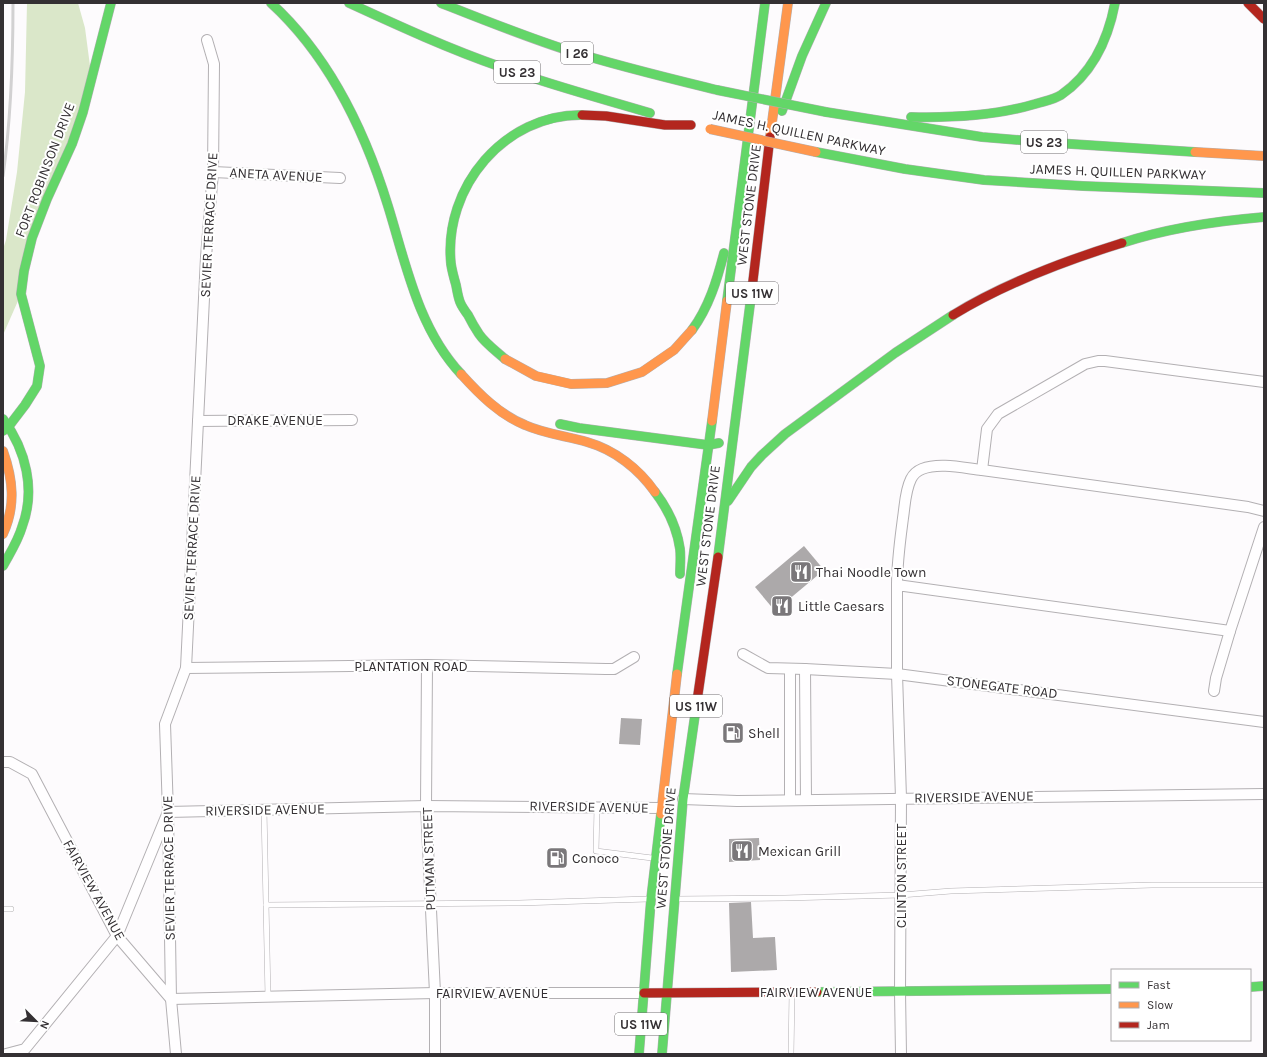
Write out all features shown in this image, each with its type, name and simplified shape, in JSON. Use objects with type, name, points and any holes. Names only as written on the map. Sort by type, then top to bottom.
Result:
[{"type":"main road","name":"FORT ROBINSON DRIVE","points":[[5,425],[25,405],[36,386],[40,366],[21,294],[24,271],[30,245],[47,199],[72,144],[83,112],[111,3]]},
{"type":"main road","points":[[271,3],[302,35],[324,65],[348,106],[368,147],[381,183],[413,290],[425,320],[438,344],[457,370],[505,415],[551,434],[597,446],[612,453],[639,472],[649,483],[668,510],[680,550],[681,638]]},
{"type":"main road","name":"JAMES H. QUILLEN PARKWAY","points":[[349,3],[433,40],[500,67],[590,96],[701,127],[816,152],[905,169],[984,180],[1083,186],[1264,193]]},
{"type":"main road","name":"JAMES H. QUILLEN PARKWAY","points":[[441,3],[570,51],[652,75],[826,112],[982,137],[1264,156]]},
{"type":"main road","name":"WEST STONE DRIVE","points":[[639,1054],[651,899],[681,638],[708,446],[765,3]]},
{"type":"main road","name":"WEST STONE DRIVE","points":[[662,1054],[683,799],[734,433],[788,3]]},
{"type":"main road","points":[[769,152],[794,75],[816,21],[826,3]]},
{"type":"main road","points":[[826,112],[925,118],[960,116],[997,113],[1031,106],[1051,99],[1063,94],[1076,84],[1097,58],[1110,26],[1115,3]]},
{"type":"main road","points":[[1248,3],[1264,18]]},
{"type":"main road","points":[[701,127],[667,125],[600,115],[575,114],[533,124],[514,134],[498,145],[471,177],[461,195],[454,214],[450,254],[457,292],[465,312],[474,328],[490,346],[506,360],[526,372],[544,379],[564,384],[585,385],[601,384],[640,373],[673,351],[685,339],[697,322],[714,291],[744,166]]},
{"type":"main road","points":[[724,507],[740,480],[776,441],[864,375],[911,343],[958,313],[995,293],[1027,278],[1093,252],[1141,237],[1228,220],[1264,216]]},
{"type":"main road","points":[[480,393],[516,411]]},
{"type":"main road","points":[[551,422],[579,428],[708,446],[729,438],[734,433]]},
{"type":"main road","points":[[3,566],[18,540],[26,515],[29,487],[21,451],[5,425]]},
{"type":"main road","points":[[3,452],[11,480],[12,498],[9,517],[3,534]]},
{"type":"main road","points":[[678,664],[684,681],[674,785],[677,793],[683,799]]},
{"type":"main road","points":[[661,808],[671,821]]},
{"type":"main road","points":[[666,878],[675,899]]},
{"type":"main road","points":[[1251,987],[1264,986]]},
{"type":"main road","name":"FAIRVIEW AVENUE","points":[[644,993],[1111,989]]},
{"type":"street","name":"SEVIER TERRACE DRIVE","points":[[176,1054],[171,999],[165,724],[186,668],[206,256],[213,172],[214,64],[207,40]]},
{"type":"street","name":"ANETA AVENUE","points":[[213,172],[340,178]]},
{"type":"street","points":[[982,470],[987,429],[998,414],[1085,364],[1105,361],[1264,382]]},
{"type":"street","name":"DRAKE AVENUE","points":[[198,421],[352,420]]},
{"type":"street","name":"CLINTON STREET","points":[[901,1054],[901,798],[897,674],[897,564],[906,496],[914,474],[920,470],[935,466],[982,470],[1248,507],[1264,511]]},
{"type":"street","points":[[1214,691],[1216,678],[1230,631],[1264,526]]},
{"type":"street","points":[[897,585],[1230,631]]},
{"type":"street","name":"STONEGATE ROAD","points":[[742,654],[768,668],[897,674],[1264,722]]},
{"type":"street","name":"PLANTATION ROAD","points":[[186,668],[427,665],[614,669],[634,657]]},
{"type":"street","name":"PUTMAN STREET","points":[[427,665],[426,806],[435,993],[435,1054]]},
{"type":"street","points":[[790,669],[790,800]]},
{"type":"street","points":[[805,669],[806,800]]},
{"type":"street","name":"FAIRVIEW AVENUE","points":[[3,762],[10,762],[32,774],[117,936],[171,999],[435,993],[644,993]]},
{"type":"street","name":"RIVERSIDE AVENUE","points":[[683,799],[737,801],[1264,794]]},
{"type":"street","name":"RIVERSIDE AVENUE","points":[[168,812],[426,806],[661,808]]},
{"type":"street","points":[[6,1054],[25,1049],[117,936],[168,812]]},
{"type":"lane","points":[[598,807],[596,851],[656,858]]},
{"type":"lane","points":[[264,810],[268,997]]},
{"type":"lane","points":[[675,899],[901,895],[951,891],[1152,885],[1264,886]]},
{"type":"lane","points":[[266,905],[431,904],[651,899]]},
{"type":"lane","points":[[3,909],[11,909]]},
{"type":"lane","points":[[791,1054],[792,992]]},
{"type":"green space","points":[[27,3],[78,3],[85,28],[92,81],[47,199],[21,294],[3,335],[3,249],[6,240],[17,172],[25,92]]},
{"type":"building","points":[[804,546],[824,570],[775,611],[755,587]]},
{"type":"building","points":[[621,718],[642,719],[640,745],[619,744]]},
{"type":"building","points":[[759,838],[760,860],[729,862],[729,839]]},
{"type":"building","points":[[751,902],[753,938],[775,937],[777,970],[731,972],[729,903]]},
{"type":"railway","points":[[3,176],[11,90],[13,3]]},
{"type":"traffic: fast","points":[[3,431],[9,426],[25,405],[37,386],[40,366],[21,294],[24,271],[32,238],[47,199],[72,144],[83,112],[111,3]]},
{"type":"traffic: fast","points":[[271,3],[292,24],[311,47],[328,71],[343,97],[356,123],[379,178],[408,273],[424,316],[446,356],[461,374]]},
{"type":"traffic: fast","points":[[349,3],[462,53],[538,80],[650,113]]},
{"type":"traffic: fast","points":[[441,3],[570,51],[625,67],[717,90]]},
{"type":"traffic: fast","points":[[727,301],[765,3]]},
{"type":"traffic: fast","points":[[782,111],[802,56],[826,3]]},
{"type":"traffic: fast","points":[[911,117],[989,114],[1020,108],[1061,95],[1082,77],[1097,55],[1108,30],[1115,3]]},
{"type":"traffic: fast","points":[[717,90],[826,112]]},
{"type":"traffic: fast","points":[[826,112],[982,137],[1195,152]]},
{"type":"traffic: fast","points":[[505,359],[481,337],[459,300],[451,264],[451,235],[457,208],[469,183],[485,160],[505,141],[528,127],[554,118],[582,115]]},
{"type":"traffic: fast","points":[[816,152],[905,169],[984,180],[1083,186],[1264,193]]},
{"type":"traffic: fast","points":[[1122,243],[1157,233],[1192,226],[1264,217]]},
{"type":"traffic: fast","points":[[692,330],[708,303],[724,253]]},
{"type":"traffic: fast","points":[[718,557],[752,289]]},
{"type":"traffic: fast","points":[[728,501],[751,467],[785,434],[895,353],[953,315]]},
{"type":"traffic: fast","points":[[3,419],[18,444],[23,457],[28,485],[28,499],[22,527],[3,566]]},
{"type":"traffic: fast","points":[[677,674],[712,421]]},
{"type":"traffic: fast","points":[[560,424],[579,428],[708,445],[719,443]]},
{"type":"traffic: fast","points":[[655,492],[668,512],[677,534],[680,552],[680,574]]},
{"type":"traffic: fast","points":[[662,1054],[683,799],[697,701]]},
{"type":"traffic: fast","points":[[639,1054],[651,899],[661,814]]},
{"type":"traffic: fast","points":[[1251,987],[1264,986]]},
{"type":"traffic: fast","points":[[817,992],[1111,989]]},
{"type":"traffic: slow","points":[[770,137],[788,3]]},
{"type":"traffic: slow","points":[[710,129],[816,152]]},
{"type":"traffic: slow","points":[[1195,152],[1264,156]]},
{"type":"traffic: slow","points":[[712,421],[727,301]]},
{"type":"traffic: slow","points":[[505,359],[536,376],[571,384],[607,383],[642,372],[674,350],[692,330]]},
{"type":"traffic: slow","points":[[461,374],[475,389],[507,416],[533,428],[587,442],[617,455],[634,468],[655,492]]},
{"type":"traffic: slow","points":[[3,451],[9,472],[12,492],[10,513],[3,534]]},
{"type":"traffic: slow","points":[[661,814],[677,674]]},
{"type":"traffic: jam","points":[[1248,3],[1264,19]]},
{"type":"traffic: jam","points":[[582,115],[606,116],[665,125],[691,125]]},
{"type":"traffic: jam","points":[[752,289],[770,137]]},
{"type":"traffic: jam","points":[[953,315],[973,303],[1035,274],[1078,257],[1122,243]]},
{"type":"traffic: jam","points":[[697,701],[718,557]]},
{"type":"traffic: jam","points":[[644,993],[817,992]]},
{"type":"place","name":"Thai Noodle Town","points":[[801,572]]},
{"type":"place","name":"Little Caesars","points":[[782,606]]},
{"type":"place","name":"Shell","points":[[733,733]]},
{"type":"place","name":"Mexican Grill","points":[[742,851]]},
{"type":"place","name":"Conoco","points":[[557,858]]}]
